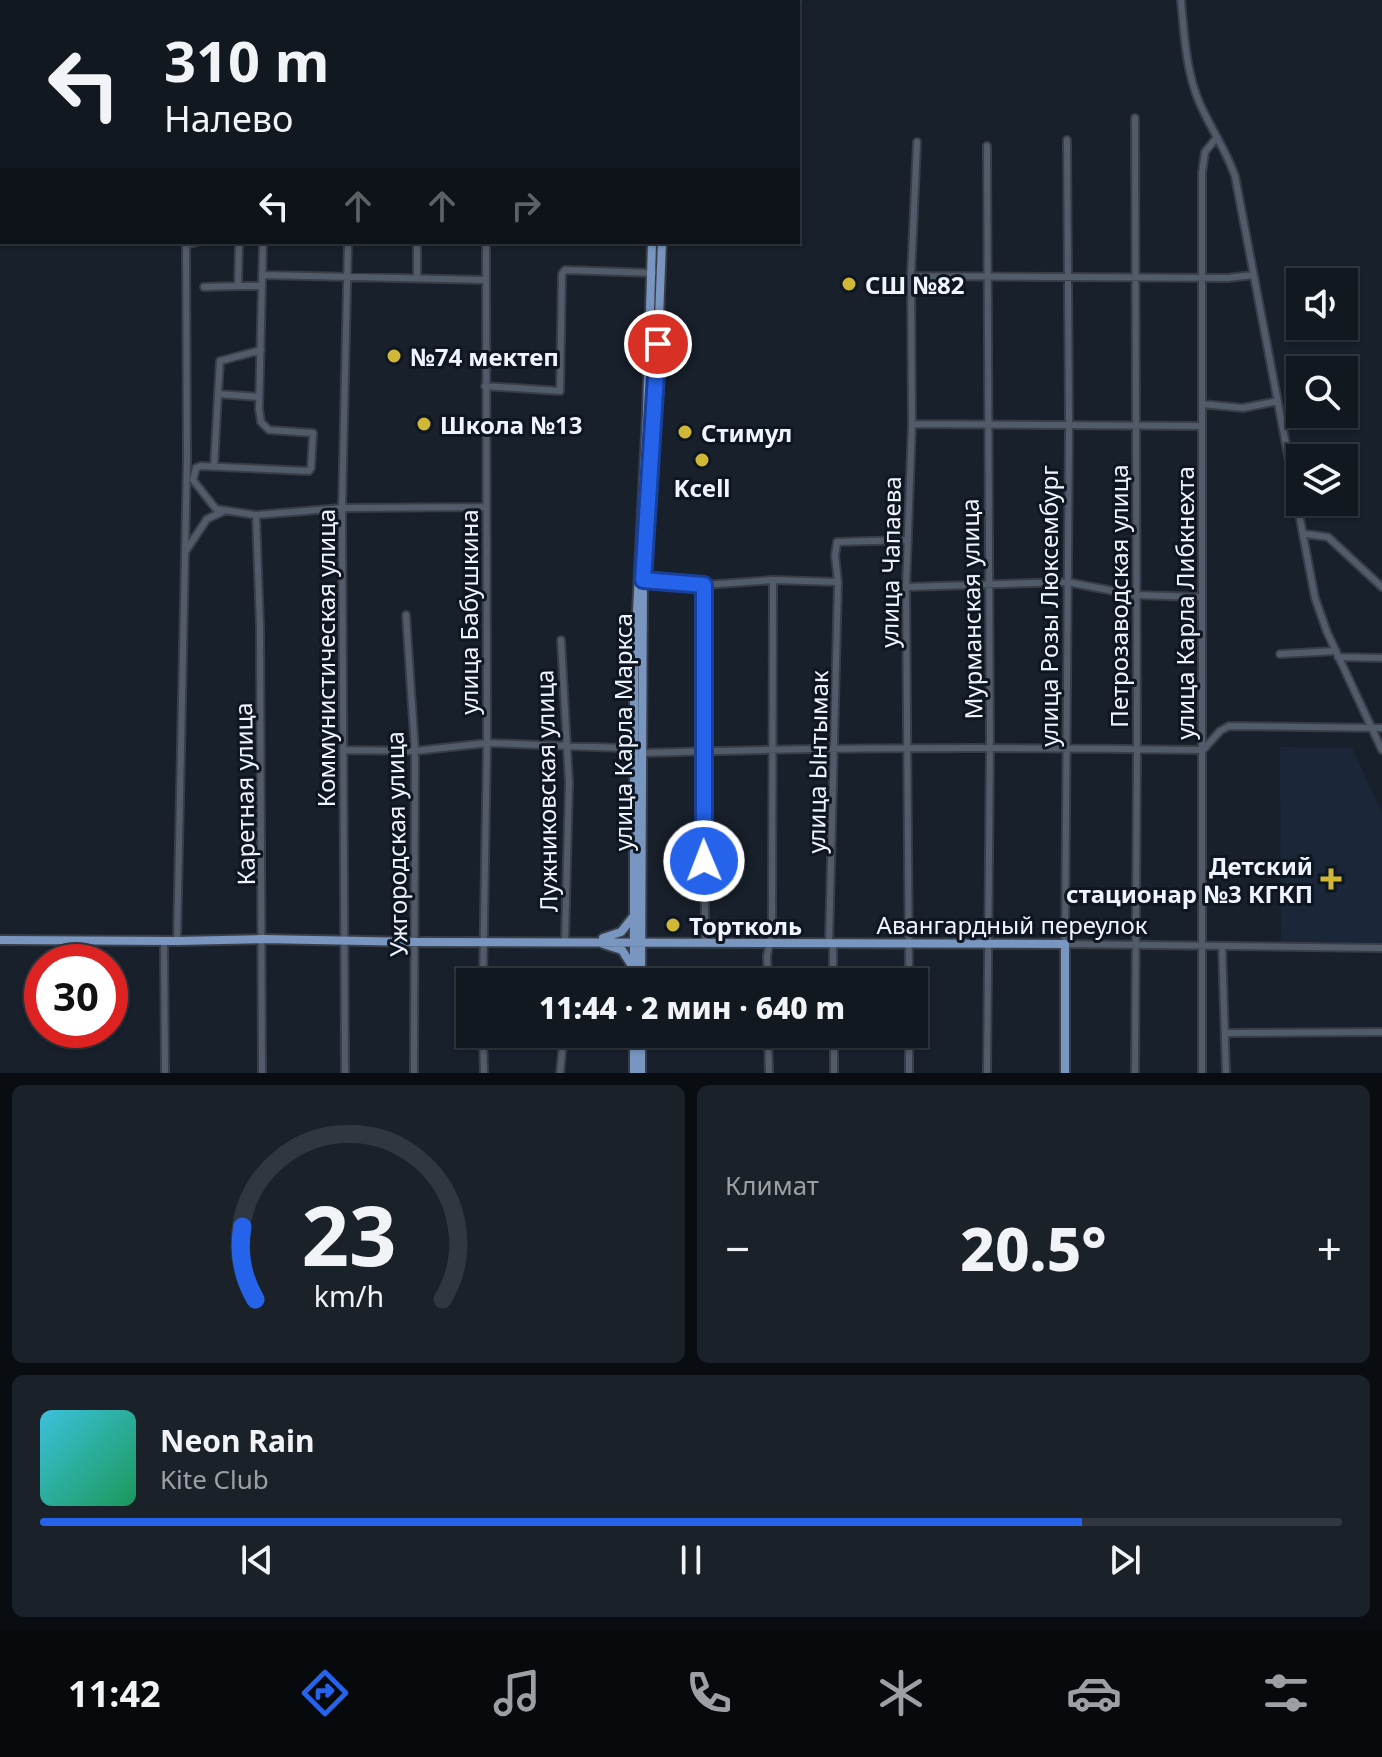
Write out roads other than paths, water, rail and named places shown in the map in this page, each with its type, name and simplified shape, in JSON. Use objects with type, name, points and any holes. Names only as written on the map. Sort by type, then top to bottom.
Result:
[{"type":"main road","name":"улица Карла Маркса","points":[[634,968],[638,941],[634,915],[643,580],[655,416],[656,273],[652,244]]},
{"type":"main road","name":"улица Карла Маркса","points":[[640,968],[637,580],[656,273],[662,244]]},
{"type":"main road","points":[[591,942],[621,932],[634,915]]},
{"type":"main road","points":[[0,940],[565,940],[591,942],[622,950],[632,968]]},
{"type":"main road","name":"Авангардный переулок","points":[[591,942],[1065,944]]},
{"type":"main road","name":"улица Розы Люксембург","points":[[1065,944],[1065,1073]]},
{"type":"main road","points":[[634,1048],[634,1073]]},
{"type":"main road","points":[[641,1048],[641,1073]]},
{"type":"street","points":[[1181,0],[1192,80],[1199,102],[1227,153],[1235,176],[1315,598],[1337,654],[1382,750]]},
{"type":"street","name":"Петрозаводская улица","points":[[1135,118],[1135,1073]]},
{"type":"street","name":"улица Карла Либкнехта","points":[[1202,1073],[1202,173],[1205,152],[1217,137]]},
{"type":"street","name":"улица Розы Люксембург","points":[[1065,944],[1069,425],[1067,140]]},
{"type":"street","name":"улица Чапаева","points":[[909,968],[906,587],[912,424],[911,276],[917,142]]},
{"type":"street","name":"Мурманская улица","points":[[987,146],[990,276],[987,1073]]},
{"type":"street","points":[[177,941],[185,552],[190,475],[186,245],[190,244]]},
{"type":"street","points":[[238,286],[239,244]]},
{"type":"street","points":[[190,475],[201,466],[310,470],[313,433],[269,430],[261,422],[263,244]]},
{"type":"street","name":"Коммунистическая улица","points":[[345,1073],[342,508],[348,244]]},
{"type":"street","points":[[417,244],[417,278]]},
{"type":"street","name":"улица Бабушкина","points":[[483,968],[487,743],[486,244]]},
{"type":"street","points":[[485,386],[560,391],[563,272],[656,273]]},
{"type":"street","points":[[263,275],[486,280]]},
{"type":"street","points":[[911,276],[1228,278],[1253,275]]},
{"type":"street","points":[[204,287],[262,286]]},
{"type":"street","points":[[214,467],[220,361],[261,350]]},
{"type":"street","points":[[218,394],[259,397]]},
{"type":"street","points":[[1202,404],[1243,408],[1278,401]]},
{"type":"street","points":[[912,424],[1202,426]]},
{"type":"street","points":[[190,475],[212,506],[223,511],[256,515],[342,508],[485,507]]},
{"type":"street","points":[[185,552],[207,519],[223,511]]},
{"type":"street","name":"Каретная улица","points":[[256,515],[260,627],[262,1073]]},
{"type":"street","points":[[1305,534],[1328,537],[1382,587]]},
{"type":"street","name":"улица Ынтымак","points":[[832,968],[837,542],[908,540]]},
{"type":"street","points":[[643,580],[704,585],[773,580],[838,582]]},
{"type":"street","points":[[769,968],[772,930],[773,580]]},
{"type":"street","points":[[906,587],[1067,582],[1135,595],[1202,597]]},
{"type":"street","points":[[704,585],[702,751],[705,943]]},
{"type":"street","name":"Ужгородская улица","points":[[406,615],[415,751],[414,1073]]},
{"type":"street","name":"Лужниковская улица","points":[[561,640],[568,746],[565,940]]},
{"type":"street","points":[[1280,654],[1382,658]]},
{"type":"street","points":[[344,750],[415,751],[487,743],[623,748],[638,753],[990,746],[1203,750],[1220,731],[1229,726],[1382,728]]},
{"type":"street","points":[[164,941],[165,1073]]},
{"type":"street","name":"Авангардный переулок","points":[[1065,944],[1382,948]]},
{"type":"street","points":[[1222,946],[1226,1073]]},
{"type":"street","points":[[1225,1033],[1382,1032]]},
{"type":"street","points":[[483,1048],[484,1073]]},
{"type":"street","points":[[560,1073],[563,1048]]},
{"type":"street","points":[[768,1048],[769,1073]]},
{"type":"street","points":[[834,1048],[834,1073]]},
{"type":"street","points":[[909,1048],[909,1073]]},
{"type":"place","name":"СШ №82","points":[[849,284]]},
{"type":"place","name":"№74 мектеп","points":[[394,356]]},
{"type":"place","name":"Школа №13","points":[[424,424]]},
{"type":"place","name":"Стимул","points":[[685,432]]},
{"type":"place","name":"Kcell","points":[[702,460]]},
{"type":"place","name":"Детский стационар №3 КГКП","points":[[1331,879]]},
{"type":"place","name":"Тортколь","points":[[673,925]]}]
